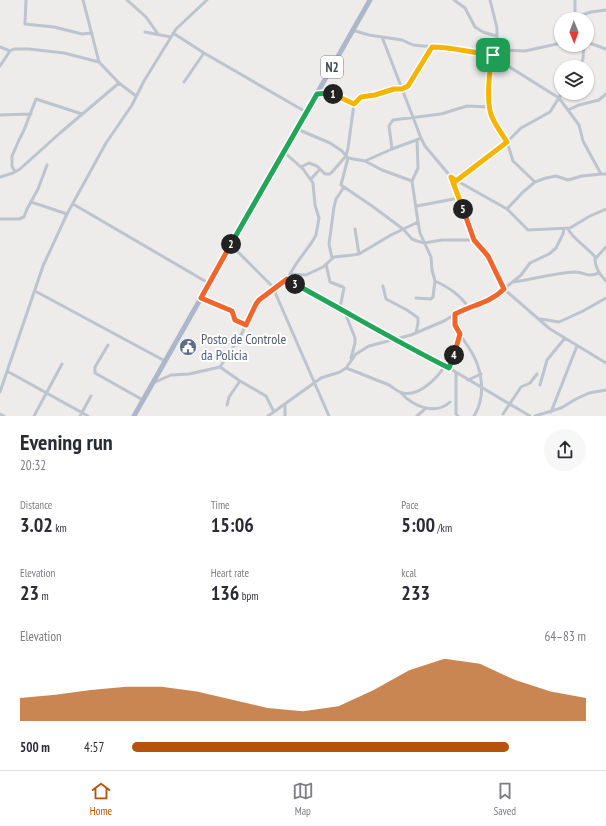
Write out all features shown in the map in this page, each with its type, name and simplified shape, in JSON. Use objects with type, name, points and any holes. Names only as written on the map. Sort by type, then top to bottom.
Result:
[{"type":"main road","name":"N2","points":[[134,416],[370,0]]},
{"type":"street","points":[[26,0],[25,24],[54,27],[82,34],[92,33]]},
{"type":"street","points":[[83,0],[99,62],[119,83],[136,96]]},
{"type":"street","points":[[127,0],[146,17],[158,34]]},
{"type":"street","points":[[0,392],[43,266],[67,214],[106,143],[130,109],[173,33],[207,0]]},
{"type":"street","points":[[454,0],[465,8],[475,27],[483,32],[496,36]]},
{"type":"street","points":[[490,0],[497,23],[496,36],[498,50],[503,60],[508,66],[554,95]]},
{"type":"street","points":[[575,0],[576,12]]},
{"type":"street","points":[[591,12],[606,10]]},
{"type":"street","points":[[352,30],[402,40],[413,45],[447,47],[479,54],[493,55]]},
{"type":"street","points":[[145,32],[171,37]]},
{"type":"street","points":[[173,33],[204,53],[306,112]]},
{"type":"street","points":[[382,37],[413,117],[419,139],[418,168],[412,182],[417,206],[420,233],[431,257],[432,270],[436,281],[431,299],[416,298]]},
{"type":"street","points":[[594,44],[605,48]]},
{"type":"street","points":[[535,182],[515,163],[507,142],[492,118],[489,94],[490,71],[493,55],[498,50],[525,51],[554,45]]},
{"type":"street","points":[[0,47],[10,51]]},
{"type":"street","points":[[432,47],[410,85],[402,89],[394,89],[375,95],[361,97],[354,104],[347,157],[341,185],[403,229],[412,239],[424,243],[442,240],[474,240]]},
{"type":"street","points":[[0,66],[10,51],[14,49],[64,53],[99,62]]},
{"type":"street","points":[[184,82],[204,53]]},
{"type":"street","points":[[0,177],[15,172],[119,83]]},
{"type":"street","points":[[317,94],[329,93],[354,104]]},
{"type":"street","points":[[568,110],[579,105],[599,100],[606,94]]},
{"type":"street","points":[[15,172],[12,166],[12,156],[36,100],[38,99],[82,114]]},
{"type":"street","points":[[456,181],[507,142],[521,128],[550,112],[558,100]]},
{"type":"street","points":[[560,100],[579,125],[583,141],[602,174]]},
{"type":"street","points":[[392,149],[390,124],[393,120],[441,114],[467,106],[490,107]]},
{"type":"street","points":[[0,115],[30,114]]},
{"type":"street","points":[[297,129],[330,143],[342,151],[347,157],[365,161],[382,170],[412,182]]},
{"type":"street","points":[[365,161],[419,139]]},
{"type":"street","points":[[419,139],[451,177],[507,208],[528,230],[566,229],[606,208]]},
{"type":"street","points":[[153,383],[171,375],[189,374],[220,367],[246,325],[257,302],[287,279],[312,242],[318,224],[314,187],[311,179],[301,167],[284,152]]},
{"type":"street","points":[[301,167],[309,163],[320,169],[325,174],[330,174],[347,157]]},
{"type":"street","points":[[0,219],[23,218],[38,189],[47,165]]},
{"type":"street","points":[[311,179],[320,169]]},
{"type":"street","points":[[507,208],[535,182],[553,176],[568,180],[582,176],[606,174]]},
{"type":"street","points":[[451,177],[474,240],[488,256],[504,289],[550,329],[606,363]]},
{"type":"street","points":[[332,258],[329,244],[334,207],[336,199],[344,188]]},
{"type":"street","points":[[417,206],[459,198]]},
{"type":"street","points":[[31,202],[67,214]]},
{"type":"street","points":[[73,204],[210,284]]},
{"type":"street","points":[[290,274],[306,275],[326,264],[332,258],[359,254],[391,235],[418,222]]},
{"type":"street","points":[[355,229],[359,254]]},
{"type":"street","points":[[566,229],[596,258]]},
{"type":"street","points":[[268,416],[321,378],[340,372],[346,368],[359,351],[369,346],[411,335],[493,298],[521,275],[530,263],[556,248],[566,229]]},
{"type":"street","points":[[230,245],[274,289],[329,416]]},
{"type":"street","points":[[606,247],[596,258],[595,262],[599,273],[606,281]]},
{"type":"street","points":[[326,264],[328,280],[344,288],[340,308]]},
{"type":"street","points":[[513,282],[577,272],[585,275],[599,273]]},
{"type":"street","points":[[287,279],[393,339],[449,368],[530,416]]},
{"type":"street","points":[[436,281],[456,293],[468,308]]},
{"type":"street","points":[[383,286],[386,299],[407,310],[418,318],[416,332]]},
{"type":"street","points":[[35,291],[165,361]]},
{"type":"street","points":[[201,298],[232,311],[235,320],[246,325]]},
{"type":"street","points":[[539,319],[559,322],[606,298]]},
{"type":"street","points":[[344,310],[356,341],[351,360]]},
{"type":"street","points":[[455,314],[455,325],[473,354],[481,374],[482,388],[480,403],[474,416]]},
{"type":"street","points":[[449,368],[460,334]]},
{"type":"street","points":[[540,385],[547,360],[565,338]]},
{"type":"street","points":[[108,345],[95,367],[95,372],[143,400]]},
{"type":"street","points":[[551,412],[577,346]]},
{"type":"street","points":[[34,416],[62,364]]},
{"type":"street","points":[[401,393],[414,392],[426,386],[436,379],[445,366]]},
{"type":"street","points":[[220,367],[266,396],[274,412]]},
{"type":"street","points":[[346,368],[388,384],[412,403],[425,409],[433,411],[443,409],[450,402]]},
{"type":"street","points":[[7,371],[81,414],[88,416]]},
{"type":"street","points":[[456,373],[456,414],[458,416]]},
{"type":"street","points":[[468,380],[481,374]]},
{"type":"street","points":[[503,414],[521,387],[530,383],[537,374]]},
{"type":"street","points":[[227,404],[229,397],[240,381]]},
{"type":"street","points":[[535,416],[543,415],[568,405],[582,396],[606,390]]},
{"type":"street","points":[[81,414],[91,396]]},
{"type":"street","points":[[285,404],[285,416]]},
{"type":"street","points":[[417,416],[425,409]]},
{"type":"street","points":[[0,414],[4,416]]},
{"type":"place","name":"Posto de Controle da Polícia","points":[[188,347]]},
{"type":"route","points":[[432,47],[447,47],[479,54],[493,55],[490,71],[489,94],[491,112],[492,118],[507,142],[456,181],[451,177],[474,240],[488,256],[504,289],[493,298],[455,314],[456,329],[460,334],[449,368],[393,339],[287,279],[257,302],[246,325],[235,320],[232,311],[201,298],[317,94],[329,93],[354,104],[357,100],[364,96],[375,95],[394,89],[402,89],[410,85],[432,47]]}]
